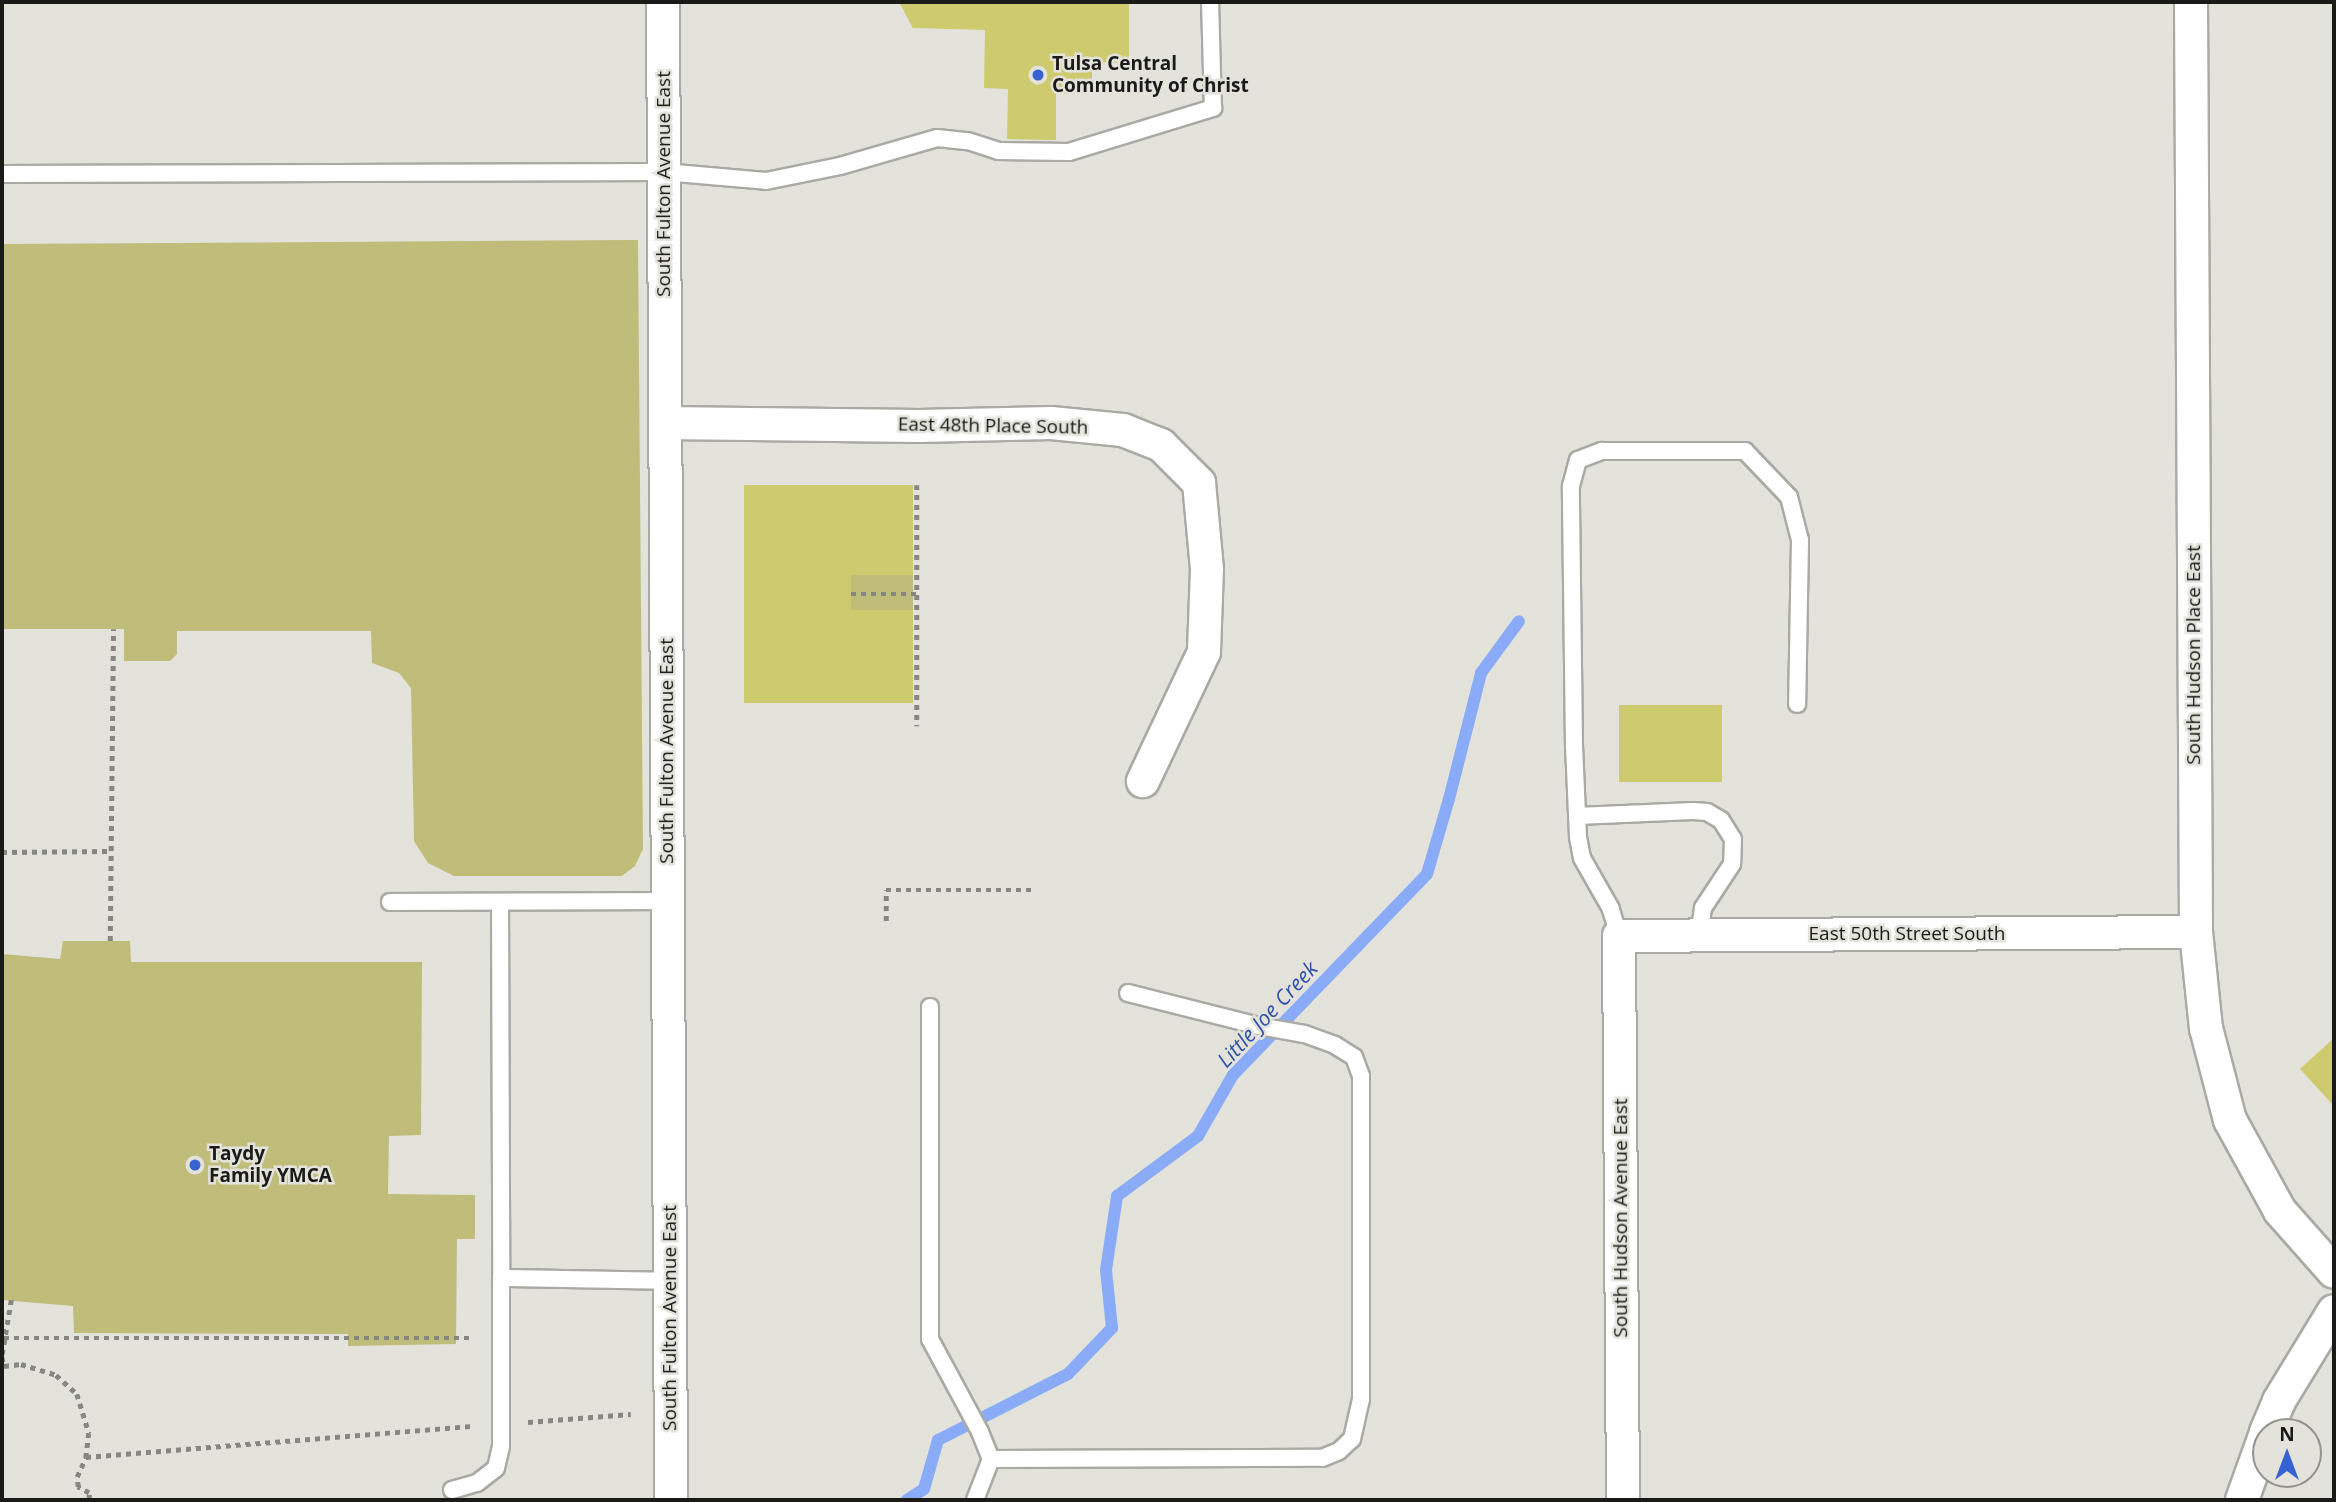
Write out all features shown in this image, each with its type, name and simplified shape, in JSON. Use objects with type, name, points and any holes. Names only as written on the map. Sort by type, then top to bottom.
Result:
[{"type":"street","name":"South Fulton Avenue East","points":[[663,2],[671,1500]]},
{"type":"street","name":"South Hudson Place East","points":[[2190,2],[2196,932],[2206,1028],[2230,1120],[2280,1211],[2334,1272]]},
{"type":"street","name":"East 48th Place South","points":[[665,423],[919,426],[1051,423],[1123,430],[1161,445],[1199,483],[1207,569],[1204,652],[1143,781]]},
{"type":"street","name":"East 50th Street South","points":[[1619,936],[2196,932]]},
{"type":"street","name":"South Hudson Avenue East","points":[[1619,936],[1623,1500]]},
{"type":"street","points":[[2272,1418],[2279,1401],[2334,1311]]},
{"type":"street","points":[[2242,1500],[2252,1472]]},
{"type":"lane","points":[[2,174],[664,172],[766,181],[840,166],[937,138],[968,141],[998,151],[1069,152],[1213,108],[1210,2]]},
{"type":"lane","points":[[1619,936],[1611,909],[1582,858],[1577,816],[1572,486],[1578,460],[1602,451],[1745,451],[1789,497],[1800,540],[1797,704]]},
{"type":"lane","points":[[1577,816],[1693,810],[1707,812],[1721,820],[1734,839],[1735,853],[1732,864],[1703,908],[1699,935]]},
{"type":"lane","points":[[390,902],[668,901]]},
{"type":"lane","points":[[452,1490],[477,1483],[496,1468],[501,1424],[500,902]]},
{"type":"lane","points":[[990,1459],[1322,1458],[1339,1451],[1352,1439],[1361,1399],[1362,1076],[1354,1057],[1335,1045],[1304,1034],[1259,1026],[1128,993]]},
{"type":"lane","points":[[930,1007],[930,1339],[980,1432],[990,1459],[975,1500]]},
{"type":"lane","points":[[501,1278],[669,1281]]},
{"type":"path","points":[[916,485],[917,726]]},
{"type":"path","points":[[852,594],[916,594]]},
{"type":"path","points":[[110,940],[113,629]]},
{"type":"path","points":[[2,852],[111,851]]},
{"type":"path","points":[[886,921],[886,890],[1033,890]]},
{"type":"path","points":[[10,1300],[2,1356],[4,1366],[21,1364],[56,1375],[77,1394],[89,1433],[86,1457],[77,1477],[78,1487],[89,1493],[89,1500]]},
{"type":"path","points":[[4,1338],[470,1338]]},
{"type":"path","points":[[86,1457],[631,1414]]},
{"type":"shaded area","points":[[638,240],[643,849],[635,866],[622,876],[454,876],[428,863],[414,841],[411,688],[399,673],[372,663],[371,631],[177,631],[177,654],[170,661],[124,661],[124,629],[2,629],[2,244]]},
{"type":"shaded area","points":[[851,575],[913,575],[913,610],[851,610]]},
{"type":"shaded area","name":"Taydy Family YMCA","points":[[63,941],[130,941],[131,962],[422,962],[421,1135],[389,1136],[388,1194],[475,1195],[475,1239],[457,1239],[456,1344],[348,1346],[348,1334],[74,1333],[73,1306],[2,1300],[2,954],[60,959]]},
{"type":"building","name":"Tulsa Central Community of Christ","points":[[899,2],[1129,2],[1129,63],[1092,62],[1092,88],[1075,87],[1075,94],[1056,94],[1056,140],[1007,139],[1008,89],[984,88],[985,30],[913,28]]},
{"type":"building","points":[[744,485],[913,485],[913,575],[851,575],[851,610],[913,610],[913,703],[744,703]]},
{"type":"building","points":[[1619,705],[1722,705],[1722,782],[1619,782]]},
{"type":"building","points":[[2334,1038],[2334,1106],[2300,1069]]},
{"type":"waterway","name":"Little Joe Creek","points":[[907,1500],[924,1489],[938,1440],[1068,1374],[1112,1328],[1106,1270],[1117,1196],[1198,1136],[1233,1075],[1427,874],[1481,673],[1519,621]]},
{"type":"place","name":"Tulsa Central Community of Christ","points":[[1038,75]]},
{"type":"place","name":"Taydy Family YMCA","points":[[195,1165]]}]
